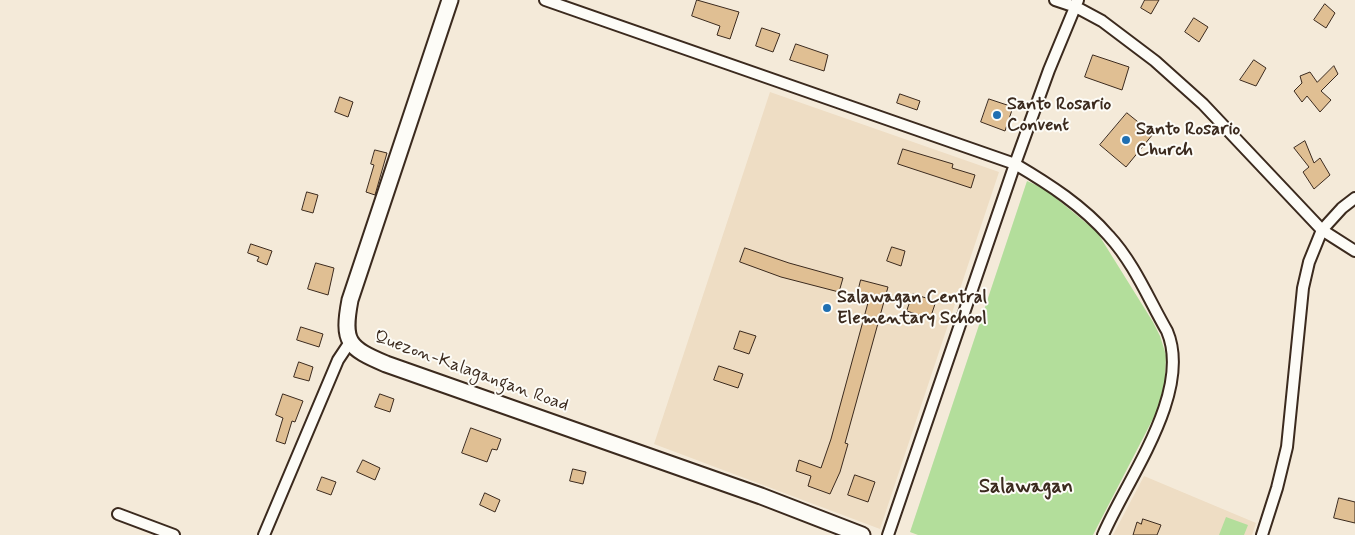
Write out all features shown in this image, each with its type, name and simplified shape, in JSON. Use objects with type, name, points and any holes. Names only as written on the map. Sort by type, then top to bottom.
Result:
[{"type":"main road","name":"Quezon-Kalagangan Road","points":[[450,0],[350,300],[347,318],[350,342],[356,350],[386,364],[680,466],[862,535]]},
{"type":"street","points":[[545,0],[1015,164],[1063,194],[1084,211],[1110,237],[1130,264],[1172,343],[1174,357],[1173,375],[1166,406],[1102,535]]},
{"type":"street","points":[[1055,0],[1077,4],[1147,55],[1203,104],[1322,230],[1355,251]]},
{"type":"street","points":[[888,535],[1015,164],[1077,4]]},
{"type":"street","points":[[1262,535],[1277,488],[1287,447],[1303,288],[1309,262],[1322,230],[1342,208],[1355,198]]},
{"type":"street","points":[[264,535],[338,360],[350,342]]},
{"type":"street","points":[[118,514],[174,535]]},
{"type":"shaded area","name":"Salawagan Central Elementary School","points":[[770,92],[999,172],[880,529],[654,444]]},
{"type":"shaded area","points":[[1144,476],[1256,523],[1252,535],[1113,535]]},
{"type":"green space","points":[[1027,181],[1045,189],[1097,232],[1153,322],[1166,355],[1165,381],[1158,409],[1093,535],[918,535],[910,532]]},
{"type":"green space","points":[[1226,517],[1248,525],[1244,535],[1219,535]]},
{"type":"building","points":[[697,0],[739,12],[730,39],[717,35],[720,26],[692,16]]},
{"type":"building","points":[[1145,0],[1159,0],[1151,14],[1141,8]]},
{"type":"building","points":[[1325,4],[1335,13],[1326,28],[1314,20]]},
{"type":"building","points":[[1194,18],[1208,27],[1199,42],[1185,32]]},
{"type":"building","points":[[762,28],[780,34],[773,52],[756,46]]},
{"type":"building","points":[[796,44],[828,55],[824,71],[790,60]]},
{"type":"building","points":[[1093,55],[1129,67],[1122,90],[1085,77]]},
{"type":"building","points":[[1254,60],[1266,68],[1256,86],[1240,80]]},
{"type":"building","points":[[1334,66],[1338,74],[1321,91],[1331,100],[1320,112],[1307,96],[1302,102],[1294,91],[1302,83],[1300,76],[1310,72],[1317,82]]},
{"type":"building","points":[[900,94],[920,101],[917,110],[897,103]]},
{"type":"building","points":[[340,97],[353,102],[348,117],[335,112]]},
{"type":"building","name":"Santo Rosario Convent","points":[[989,99],[1013,107],[1005,131],[981,122]]},
{"type":"building","name":"Santo Rosario Church","points":[[1127,113],[1153,134],[1126,167],[1100,145]]},
{"type":"building","points":[[1305,141],[1314,163],[1320,158],[1330,175],[1314,189],[1303,172],[1309,167],[1294,148]]},
{"type":"building","points":[[903,149],[953,164],[952,168],[975,175],[971,188],[898,164]]},
{"type":"building","points":[[375,150],[387,153],[375,195],[366,192],[374,165],[371,164]]},
{"type":"building","points":[[307,192],[318,195],[313,213],[302,210]]},
{"type":"building","points":[[251,244],[272,251],[267,265],[257,261],[259,257],[248,253]]},
{"type":"building","points":[[892,247],[905,251],[901,266],[887,261]]},
{"type":"building","points":[[745,248],[843,278],[839,292],[781,277],[740,262]]},
{"type":"building","points":[[316,263],[334,268],[328,295],[308,289]]},
{"type":"building","points":[[861,280],[888,287],[845,443],[848,444],[840,472],[830,494],[808,486],[811,476],[796,471],[799,460],[821,468],[831,439],[869,299],[857,296]]},
{"type":"building","points":[[913,294],[936,301],[930,319],[907,311]]},
{"type":"building","points":[[301,327],[323,334],[319,347],[297,340]]},
{"type":"building","points":[[740,331],[756,336],[749,354],[734,349]]},
{"type":"building","points":[[299,362],[313,367],[309,381],[294,377]]},
{"type":"building","points":[[719,366],[743,374],[738,388],[714,380]]},
{"type":"building","points":[[283,394],[303,401],[295,422],[292,421],[285,444],[276,441],[283,418],[276,415]]},
{"type":"building","points":[[380,394],[394,399],[390,412],[375,407]]},
{"type":"building","points":[[471,428],[501,439],[497,450],[492,449],[487,462],[462,453]]},
{"type":"building","points":[[363,460],[380,468],[375,480],[357,472]]},
{"type":"building","points":[[573,469],[586,472],[583,484],[570,481]]},
{"type":"building","points":[[855,475],[875,482],[868,502],[848,495]]},
{"type":"building","points":[[322,477],[336,482],[331,495],[317,490]]},
{"type":"building","points":[[485,493],[500,500],[495,512],[480,505]]},
{"type":"building","points":[[1339,498],[1355,502],[1355,523],[1334,518]]},
{"type":"building","points":[[1143,519],[1161,525],[1157,535],[1133,535],[1137,522],[1141,524]]},
{"type":"place","name":"Santo Rosario Convent","points":[[997,115]]},
{"type":"place","name":"Santo Rosario Church","points":[[1126,140]]},
{"type":"place","name":"Salawagan Central Elementary School","points":[[827,308]]},
{"type":"district","name":"Salawagan","points":[[1026,488]]}]
